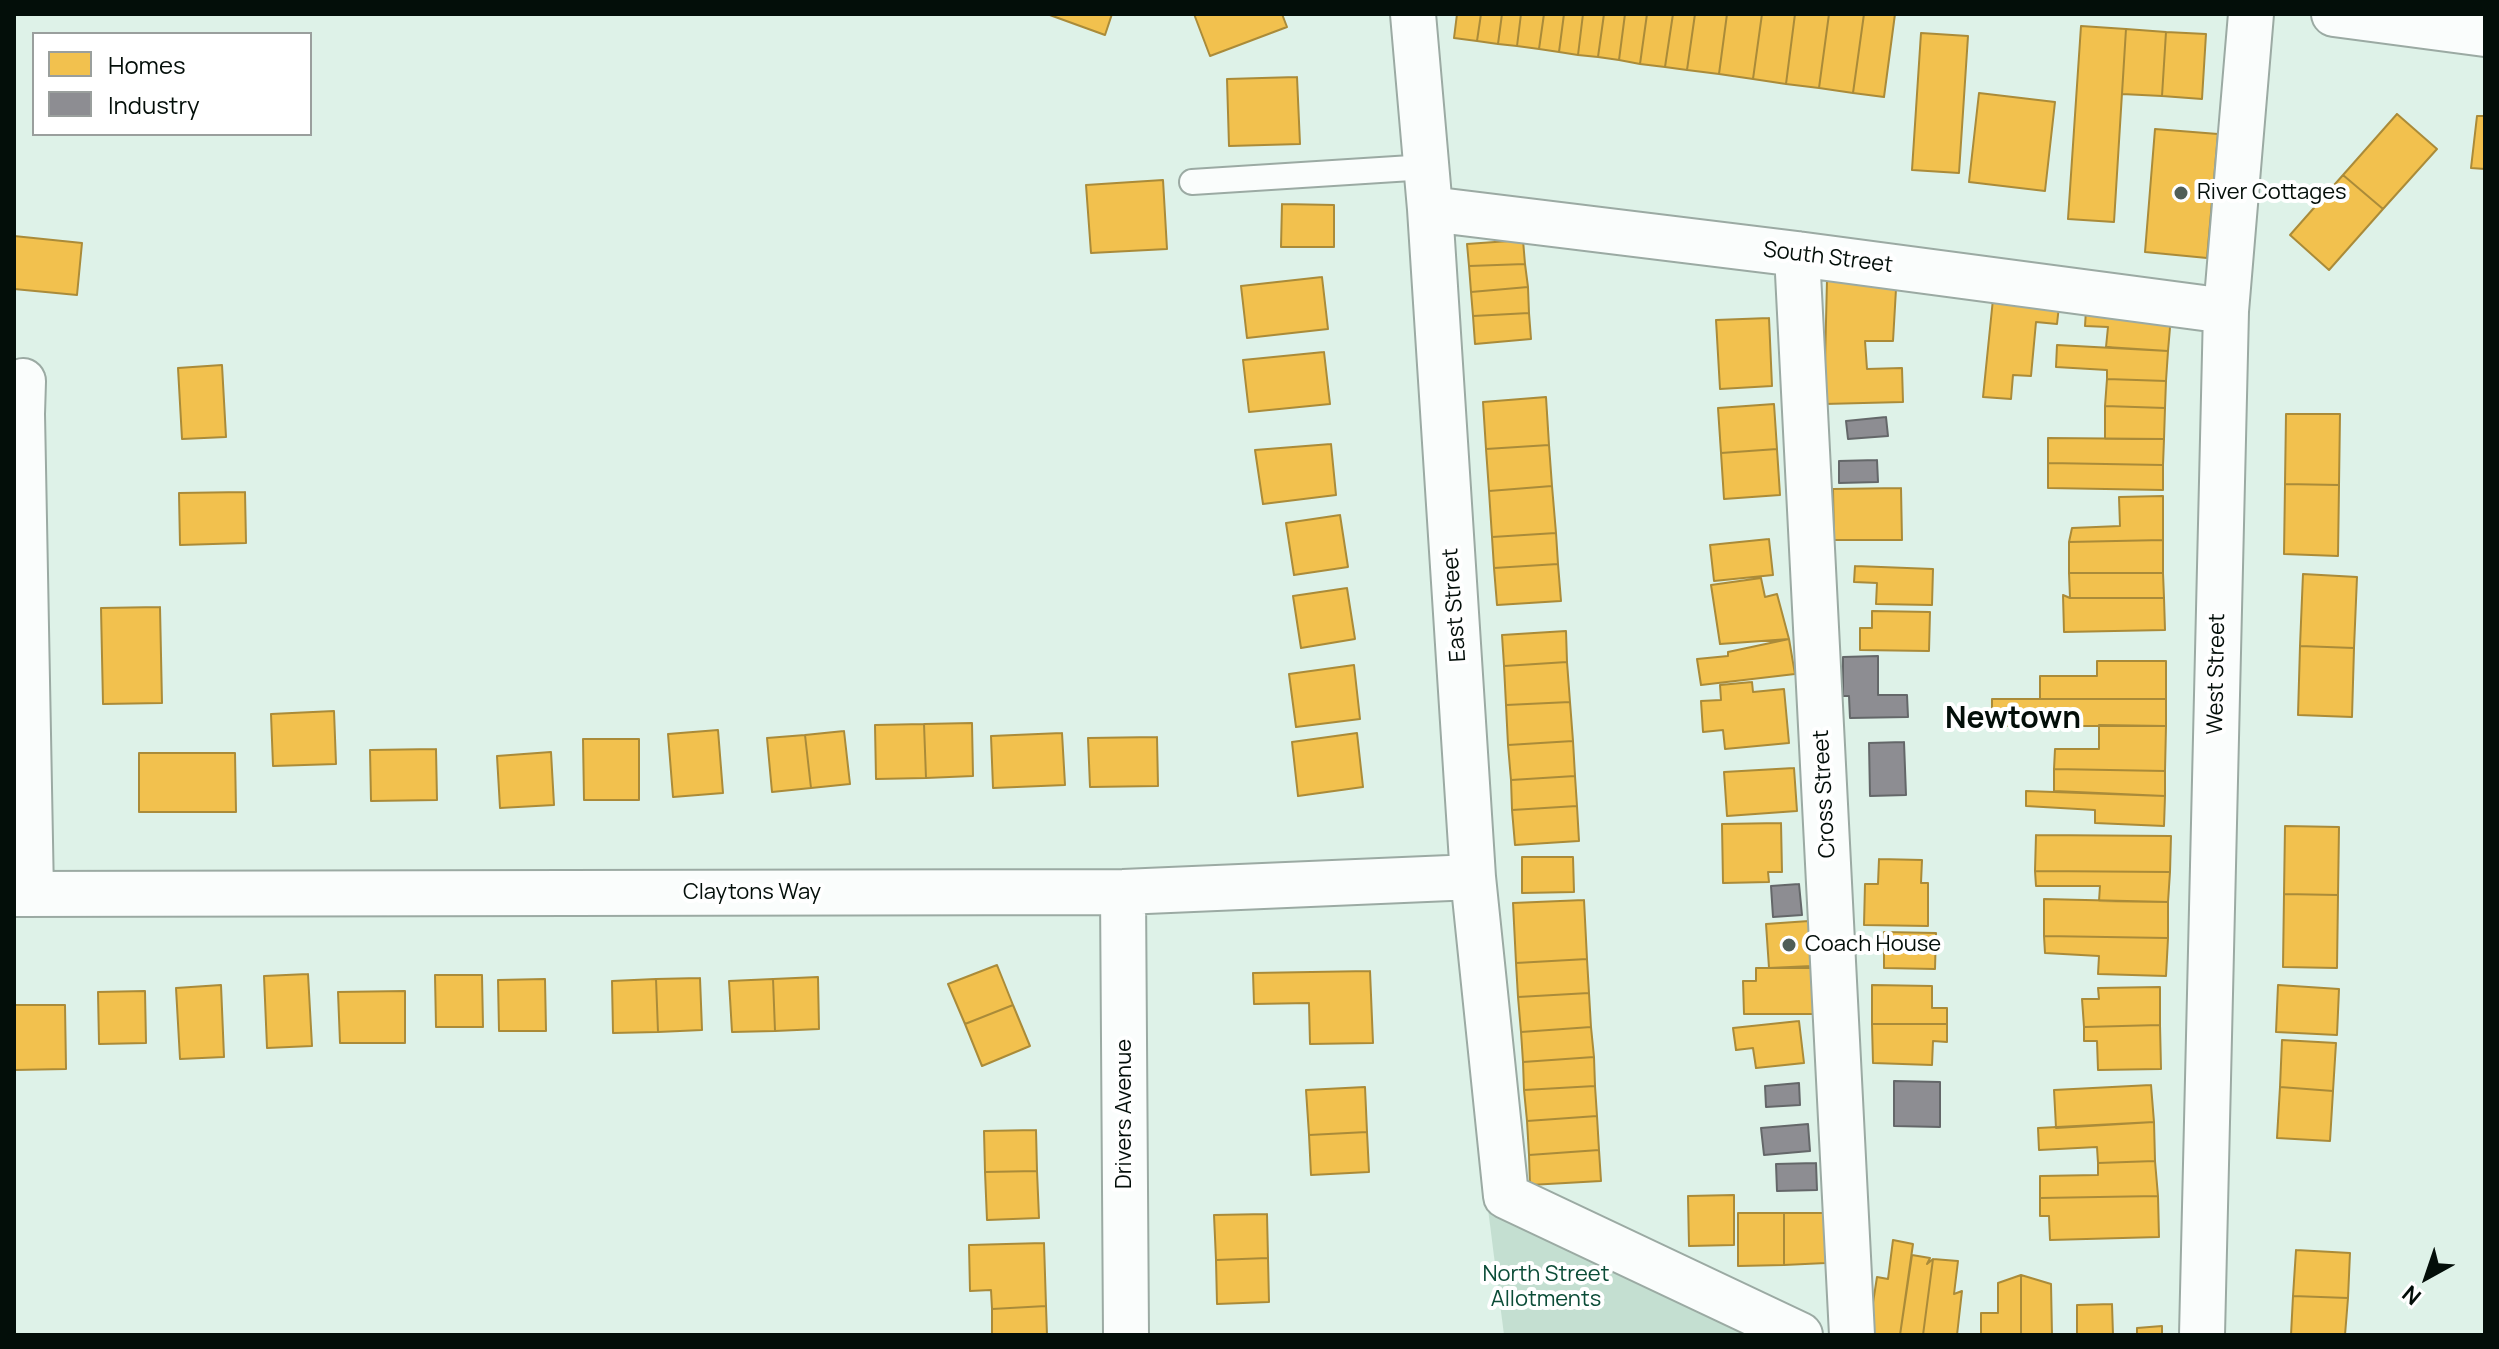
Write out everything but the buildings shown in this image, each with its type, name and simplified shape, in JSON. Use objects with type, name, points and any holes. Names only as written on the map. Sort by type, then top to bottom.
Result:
[{"type":"street","name":"East Street","points":[[1413,14],[1428,188],[1473,877],[1506,1196],[1800,1335]]},
{"type":"street","name":"West Street","points":[[2202,1335],[2226,311],[2251,14]]},
{"type":"street","points":[[2334,14],[2485,34]]},
{"type":"street","name":"South Street","points":[[1428,188],[1797,254],[2226,311]]},
{"type":"street","name":"Cross Street","points":[[1797,254],[1852,1335]]},
{"type":"street","name":"Claytons Way","points":[[19,403],[22,894],[1123,892],[1473,877]]},
{"type":"street","name":"Drivers Avenue","points":[[1123,892],[1126,1335]]},
{"type":"lane","points":[[1192,182],[1428,188]]},
{"type":"green space","name":"North Street Allotments","points":[[1488,1209],[1755,1335],[1504,1335]]},
{"type":"place","name":"River Cottages","points":[[2181,193]]},
{"type":"place","name":"Coach House","points":[[1789,945]]},
{"type":"district","name":"Newtown","points":[[2013,720]]}]
